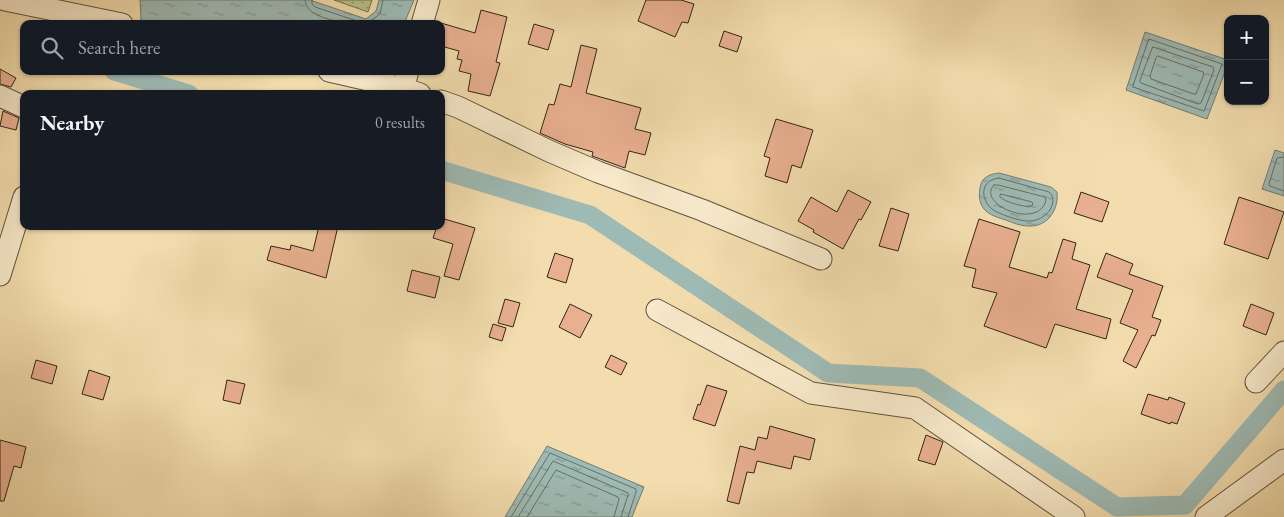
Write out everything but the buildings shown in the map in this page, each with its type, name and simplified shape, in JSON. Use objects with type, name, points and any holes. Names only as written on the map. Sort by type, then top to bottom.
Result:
[{"type":"street","points":[[5,0],[102,20]]},
{"type":"street","points":[[423,20],[429,0]]},
{"type":"street","points":[[354,75],[410,84]]},
{"type":"street","points":[[0,96],[20,105]]},
{"type":"street","points":[[445,102],[582,165],[702,210],[821,259]]},
{"type":"street","points":[[0,275],[20,210]]},
{"type":"street","points":[[657,310],[811,394],[915,408],[1074,517]]},
{"type":"street","points":[[1256,382],[1284,352]]},
{"type":"street","points":[[1206,517],[1284,460]]},
{"type":"green space","points":[[334,0],[372,0],[368,12]]},
{"type":"water","points":[[140,0],[310,0],[366,19],[376,11],[379,0],[414,0],[406,20],[141,20]]},
{"type":"water","points":[[1145,32],[1224,59],[1224,74],[1207,119],[1126,90]]},
{"type":"water","points":[[1275,150],[1284,153],[1284,196],[1262,189]]},
{"type":"water","points":[[999,173],[1051,187],[1057,192],[1057,198],[1051,216],[1042,224],[1026,226],[988,213],[980,202],[981,185],[986,177]]},
{"type":"water","points":[[547,446],[644,487],[632,517],[505,517]]},
{"type":"waterway","points":[[127,75],[176,90]]},
{"type":"waterway","points":[[445,171],[590,215],[828,373],[920,378],[1117,507],[1185,505],[1284,390]]}]
